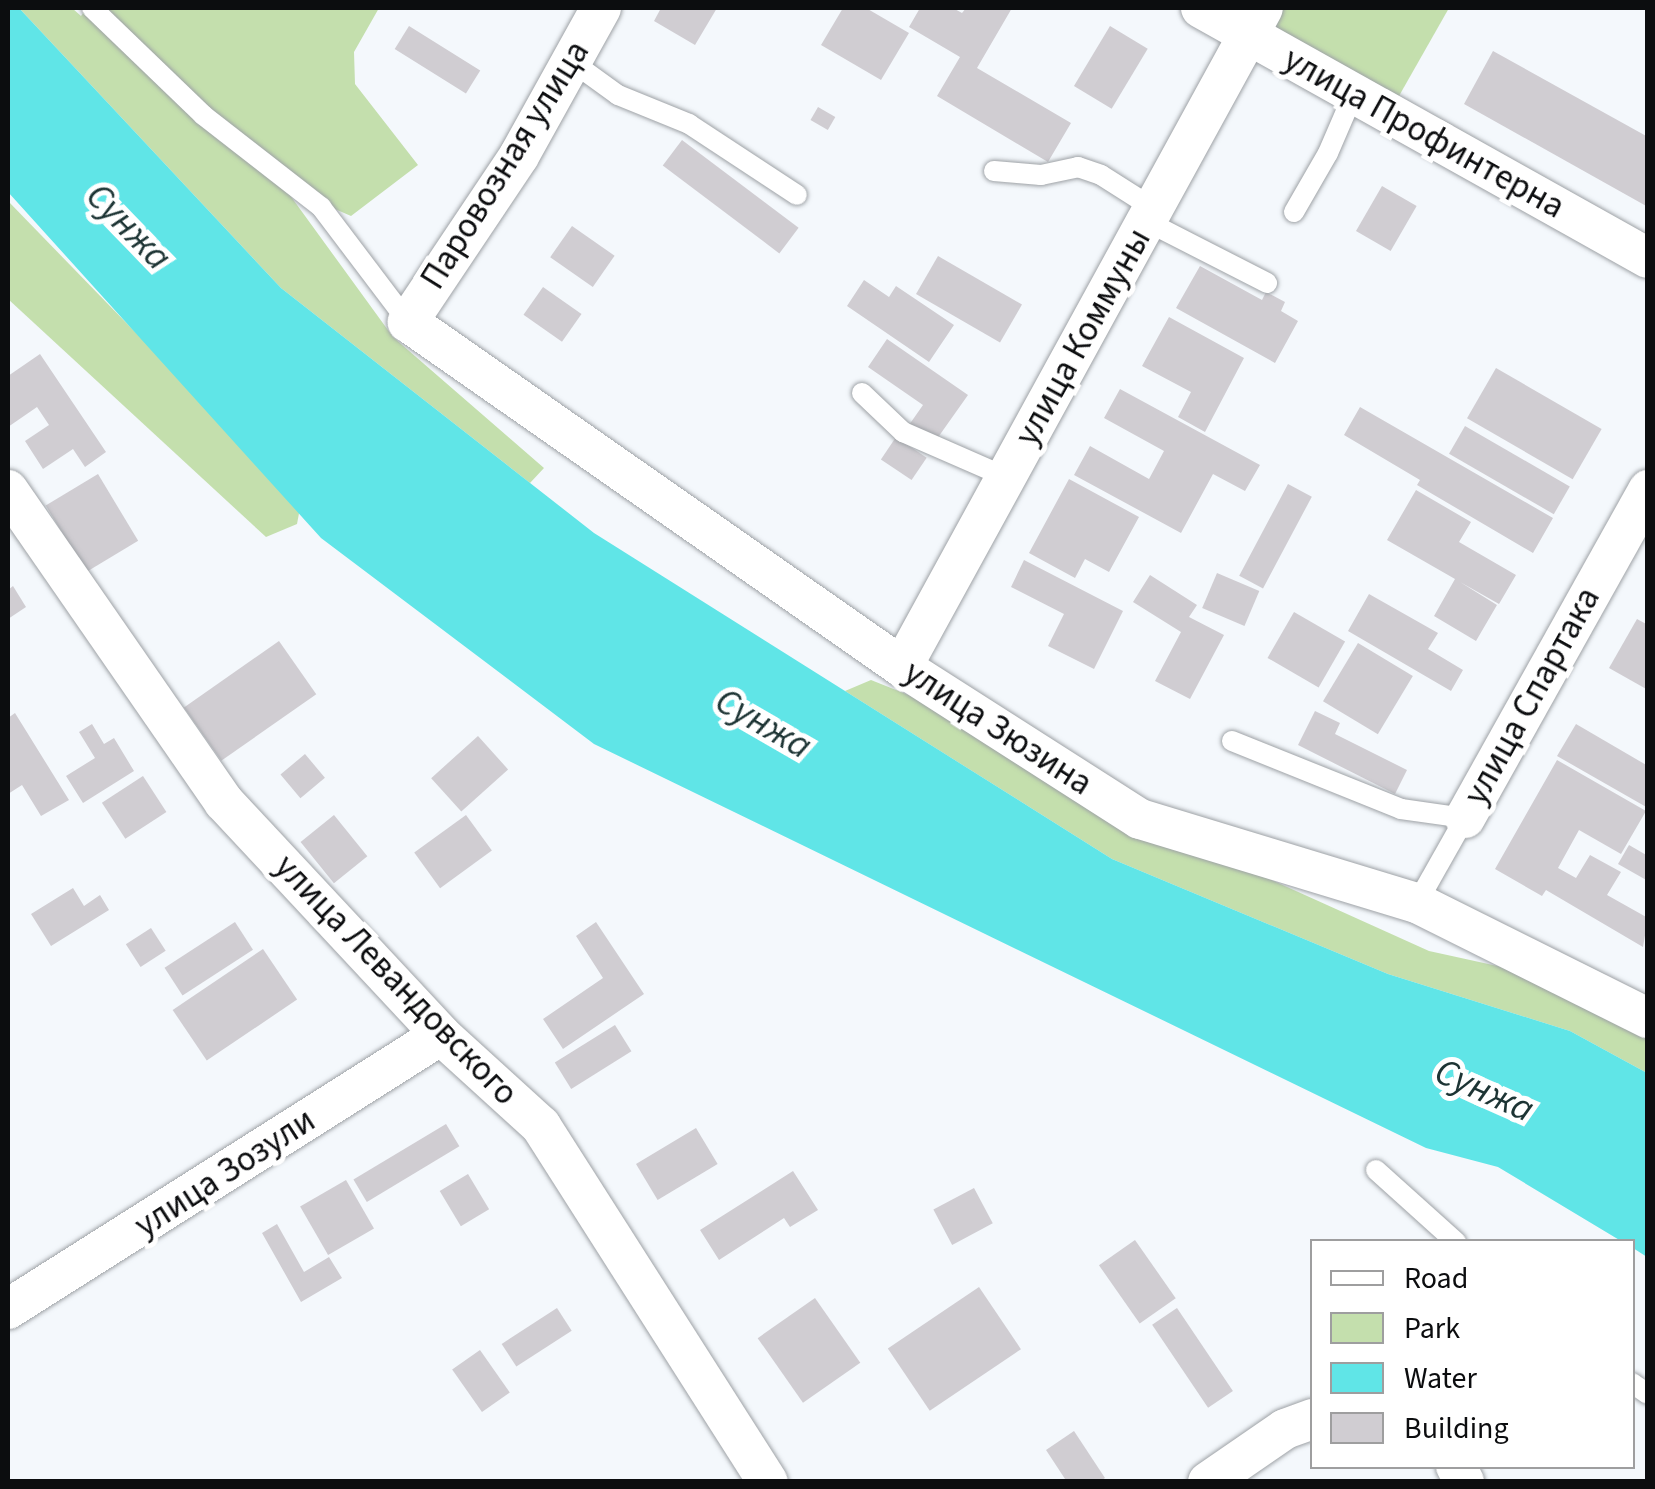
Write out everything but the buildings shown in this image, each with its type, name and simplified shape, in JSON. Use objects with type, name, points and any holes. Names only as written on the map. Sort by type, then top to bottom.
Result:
[{"type":"street","name":"Паровозная улица","points":[[408,322],[519,156],[601,8]]},
{"type":"street","name":"улица Профинтерна","points":[[1201,8],[1256,21],[1354,93],[1648,258]]},
{"type":"street","name":"улица Коммуны","points":[[902,667],[1256,21]]},
{"type":"street","name":"улица Зюзина","points":[[408,322],[902,667],[1140,819],[1417,903],[1648,1018]]},
{"type":"street","name":"улица Левандовского","points":[[8,490],[224,802],[442,1035],[540,1126],[768,1482]]},
{"type":"street","name":"улица Спартака","points":[[1465,818],[1648,490]]},
{"type":"street","name":"улица Зозули","points":[[8,1309],[442,1035]]},
{"type":"street","points":[[1208,1482],[1285,1429],[1310,1420]]},
{"type":"lane","points":[[92,8],[203,115],[321,207],[408,322]]},
{"type":"lane","points":[[571,61],[618,96],[688,124],[797,195]]},
{"type":"lane","points":[[1294,212],[1328,154],[1354,93]]},
{"type":"lane","points":[[994,171],[1040,174],[1078,167],[1101,175],[1150,215],[1268,283]]},
{"type":"lane","points":[[862,393],[903,432],[1006,477]]},
{"type":"lane","points":[[1232,741],[1401,809],[1465,818]]},
{"type":"lane","name":"улица Спартака","points":[[1417,903],[1465,818]]},
{"type":"lane","points":[[1376,1170],[1453,1239]]},
{"type":"green space","points":[[19,8],[72,8],[81,16],[87,8],[379,8],[354,52],[355,84],[418,165],[351,216],[284,187],[393,337],[544,468],[530,483],[281,288]]},
{"type":"green space","points":[[1281,8],[1449,8],[1395,103],[1268,32]]},
{"type":"green space","points":[[8,201],[301,503],[297,524],[266,537],[8,299]]},
{"type":"green space","points":[[871,680],[951,712],[1236,864],[1429,951],[1538,975],[1647,1031],[1647,1073],[1570,1031],[1388,974],[1112,859],[845,691]]},
{"type":"water","name":"Сунжа","points":[[8,8],[19,8],[281,288],[594,533],[1112,859],[1388,974],[1570,1031],[1647,1073],[1647,1257],[1635,1249],[1635,1239],[1618,1239],[1498,1167],[1426,1148],[594,744],[321,538],[8,192]]}]
